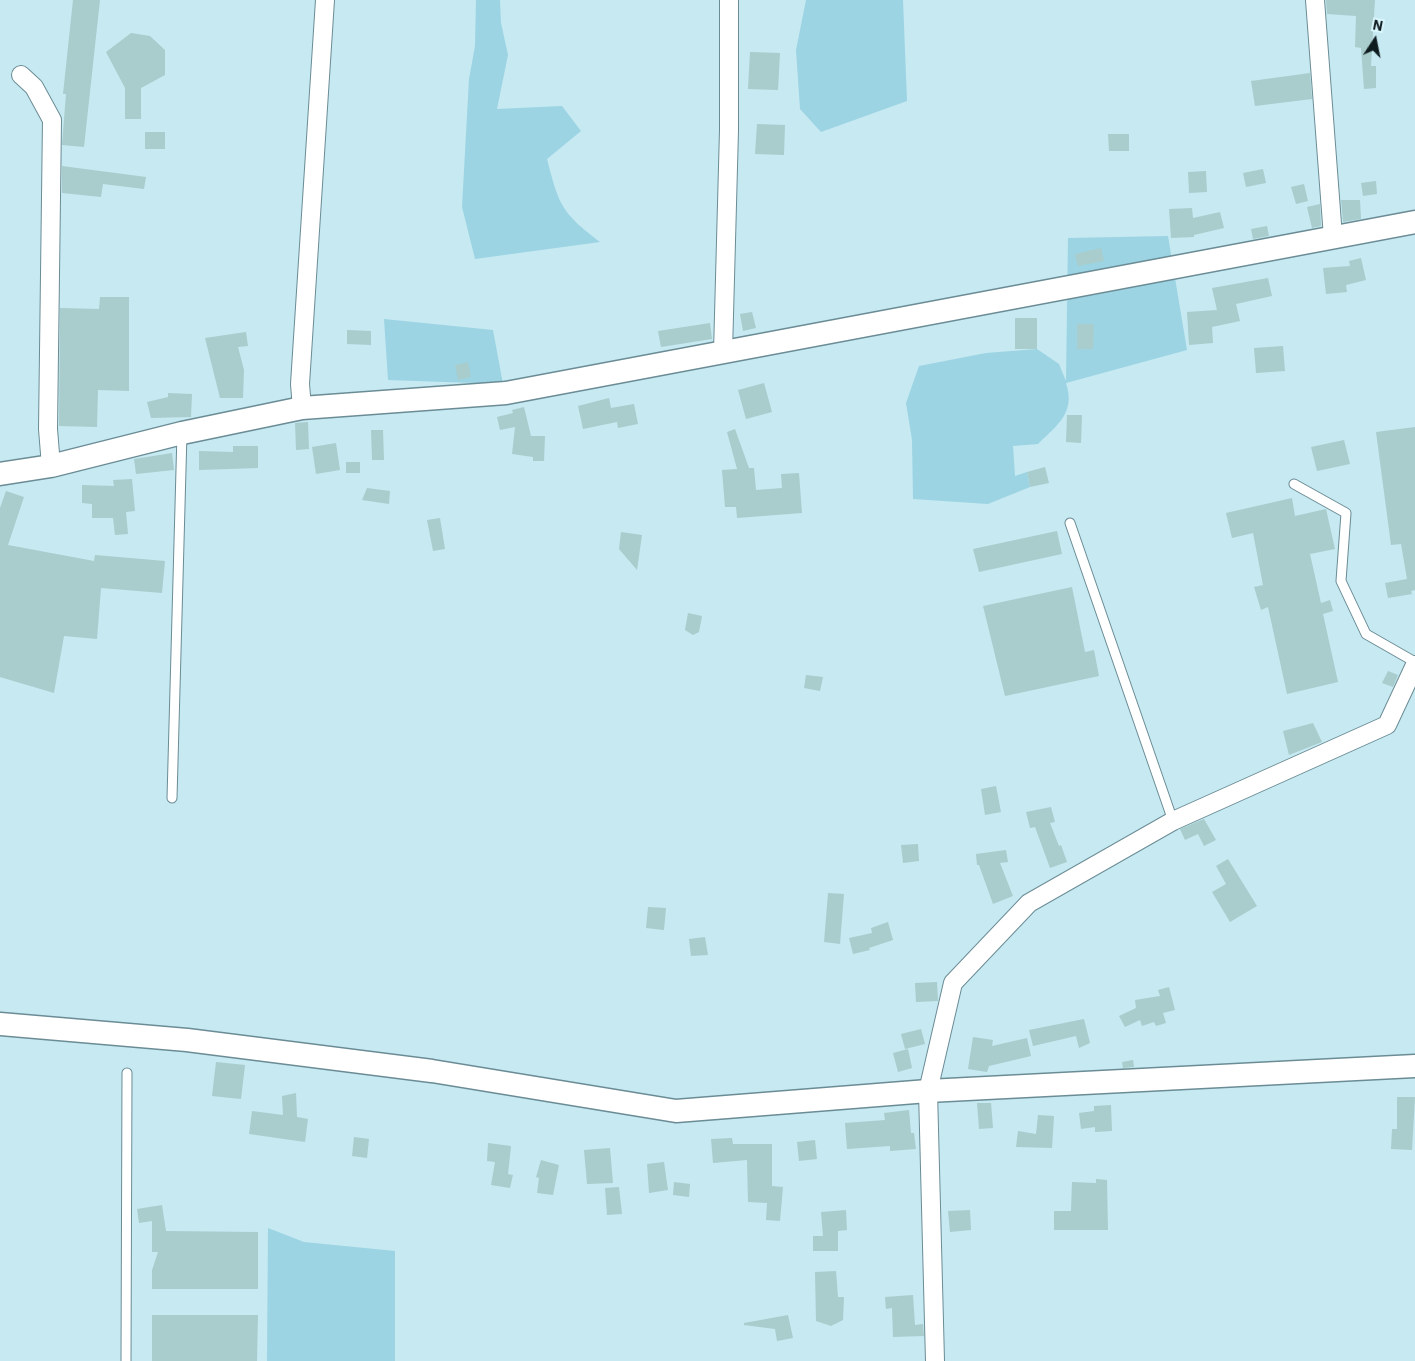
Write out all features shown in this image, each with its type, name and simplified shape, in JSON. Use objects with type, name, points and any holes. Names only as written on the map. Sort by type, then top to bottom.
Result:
[{"type":"street","points":[[302,408],[300,384],[325,0]]},
{"type":"street","points":[[723,352],[729,130],[729,0]]},
{"type":"street","points":[[1315,0],[1333,237]]},
{"type":"street","points":[[21,74],[34,87],[52,120],[48,428],[51,466]]},
{"type":"street","points":[[0,474],[51,466],[182,433],[302,408],[506,393],[1415,222]]},
{"type":"street","points":[[935,1361],[928,1091],[952,983],[1029,903],[1173,820],[1387,725],[1415,664]]},
{"type":"street","points":[[0,1024],[186,1040],[432,1071],[676,1111],[928,1091],[1415,1066]]},
{"type":"lane","points":[[172,798],[182,433]]},
{"type":"lane","points":[[1294,484],[1346,513],[1342,581],[1366,634],[1415,664]]},
{"type":"lane","points":[[1070,523],[1173,820]]},
{"type":"lane","points":[[126,1361],[127,1073]]},
{"type":"shaded area","points":[[476,0],[500,0],[501,23],[508,55],[497,109],[562,106],[581,131],[547,159],[555,188],[564,207],[577,223],[600,242],[475,259],[462,207],[469,79],[475,46]]},
{"type":"shaded area","points":[[806,0],[903,0],[907,101],[821,132],[800,109],[796,50]]},
{"type":"shaded area","points":[[1168,236],[1187,350],[1066,383],[1069,403],[1063,418],[1058,424],[1038,444],[1013,446],[1015,476],[1027,472],[1030,487],[988,504],[913,499],[912,440],[906,403],[919,366],[986,353],[1037,349],[1059,364],[1066,381],[1068,238]]},
{"type":"shaded area","points":[[384,319],[493,330],[503,384],[388,380]]},
{"type":"shaded area","points":[[268,1228],[304,1242],[395,1251],[395,1361],[267,1361]]},
{"type":"building","points":[[73,0],[100,0],[84,147],[62,145],[66,94],[63,94]]},
{"type":"building","points":[[1326,0],[1375,0],[1371,66],[1376,66],[1376,88],[1364,89],[1361,48],[1355,47],[1356,16],[1327,14]]},
{"type":"building","points":[[131,33],[150,36],[165,50],[165,75],[141,88],[141,119],[125,119],[125,88],[106,52]]},
{"type":"building","points":[[750,52],[780,53],[778,90],[748,89]]},
{"type":"building","points":[[1310,73],[1312,99],[1255,106],[1251,81]]},
{"type":"building","points":[[757,124],[785,125],[784,155],[755,154]]},
{"type":"building","points":[[145,132],[165,132],[165,149],[145,149]]},
{"type":"building","points":[[1108,134],[1129,134],[1129,151],[1109,151]]},
{"type":"building","points":[[62,166],[146,177],[144,189],[103,184],[101,197],[62,193]]},
{"type":"building","points":[[1263,169],[1266,183],[1246,187],[1243,173]]},
{"type":"building","points":[[1206,171],[1207,192],[1189,193],[1188,172]]},
{"type":"building","points":[[1376,181],[1377,194],[1363,196],[1361,183]]},
{"type":"building","points":[[1304,184],[1308,201],[1296,204],[1291,187]]},
{"type":"building","points":[[1341,200],[1360,200],[1361,219],[1343,222]]},
{"type":"building","points":[[1320,204],[1321,226],[1312,228],[1307,207]]},
{"type":"building","points":[[1192,208],[1193,218],[1220,212],[1224,228],[1194,235],[1194,237],[1171,238],[1169,209]]},
{"type":"building","points":[[1267,226],[1269,236],[1253,239],[1251,229]]},
{"type":"building","points":[[1101,248],[1104,261],[1078,266],[1075,254]]},
{"type":"building","points":[[1361,258],[1366,280],[1346,285],[1347,292],[1326,294],[1323,268],[1350,266],[1349,261]]},
{"type":"building","points":[[1268,278],[1272,296],[1236,304],[1240,321],[1212,327],[1213,343],[1189,345],[1187,312],[1217,310],[1212,288]]},
{"type":"building","points":[[100,297],[129,297],[129,391],[98,390],[97,427],[59,426],[60,308],[99,309]]},
{"type":"building","points":[[752,312],[756,328],[743,331],[740,314]]},
{"type":"building","points":[[1015,318],[1037,318],[1037,349],[1015,349]]},
{"type":"building","points":[[710,323],[712,339],[661,347],[658,331]]},
{"type":"building","points":[[1077,324],[1094,324],[1093,349],[1077,349]]},
{"type":"building","points":[[347,330],[371,331],[371,345],[347,344]]},
{"type":"building","points":[[246,332],[248,346],[238,347],[244,370],[243,398],[220,398],[205,338]]},
{"type":"building","points":[[1283,346],[1285,371],[1256,373],[1254,348]]},
{"type":"building","points":[[468,362],[471,377],[458,380],[455,365]]},
{"type":"building","points":[[764,383],[772,412],[746,419],[738,390]]},
{"type":"building","points":[[168,393],[192,394],[191,417],[151,418],[147,402],[168,397]]},
{"type":"building","points":[[609,398],[611,408],[634,404],[638,424],[618,428],[617,422],[583,429],[578,406]]},
{"type":"building","points":[[524,407],[531,436],[545,436],[544,461],[533,461],[533,457],[512,454],[515,427],[500,430],[497,417],[513,413],[512,410]]},
{"type":"building","points":[[1067,415],[1082,415],[1081,443],[1066,442]]},
{"type":"building","points":[[308,422],[309,449],[296,450],[295,423]]},
{"type":"building","points":[[1415,427],[1415,590],[1411,591],[1412,594],[1388,598],[1385,583],[1407,579],[1401,544],[1391,545],[1376,432]]},
{"type":"building","points":[[735,429],[749,468],[754,468],[756,490],[782,488],[781,474],[799,473],[802,513],[737,518],[736,507],[725,507],[722,470],[737,469],[727,432]]},
{"type":"building","points":[[371,430],[383,430],[384,460],[372,460]]},
{"type":"building","points":[[1344,440],[1350,464],[1317,471],[1311,447]]},
{"type":"building","points":[[336,443],[340,470],[316,474],[312,447]]},
{"type":"building","points":[[233,446],[258,446],[258,468],[199,470],[199,451],[233,452]]},
{"type":"building","points":[[172,453],[174,470],[136,474],[134,459]]},
{"type":"building","points":[[346,462],[360,462],[360,473],[346,473]]},
{"type":"building","points":[[1045,467],[1049,483],[1030,487],[1027,472]]},
{"type":"building","points":[[132,479],[135,511],[126,512],[128,534],[115,535],[113,518],[92,518],[92,504],[82,503],[82,485],[114,486],[113,480]]},
{"type":"building","points":[[367,488],[390,491],[389,504],[362,500]]},
{"type":"building","points":[[6,491],[24,497],[8,545],[94,561],[95,555],[165,561],[162,593],[101,588],[97,639],[64,636],[54,693],[0,677],[0,508]]},
{"type":"building","points":[[1292,498],[1295,516],[1326,509],[1335,549],[1310,554],[1321,603],[1330,600],[1333,611],[1323,614],[1338,682],[1287,694],[1268,607],[1261,610],[1254,587],[1263,585],[1253,533],[1232,538],[1226,513]]},
{"type":"building","points":[[440,518],[445,549],[433,551],[427,520]]},
{"type":"building","points":[[1057,531],[1062,554],[979,572],[973,549]]},
{"type":"building","points":[[621,532],[642,535],[637,570],[619,549]]},
{"type":"building","points":[[1072,587],[1085,652],[1094,650],[1099,676],[1005,696],[983,606]]},
{"type":"building","points":[[688,613],[702,616],[699,632],[693,635],[685,630]]},
{"type":"building","points":[[1388,671],[1398,675],[1393,687],[1382,683]]},
{"type":"building","points":[[806,675],[823,677],[820,691],[804,688]]},
{"type":"building","points":[[1313,723],[1322,742],[1289,755],[1283,731]]},
{"type":"building","points":[[996,786],[1001,812],[985,815],[981,789]]},
{"type":"building","points":[[1051,807],[1055,822],[1050,823],[1067,862],[1050,868],[1035,827],[1030,828],[1026,812]]},
{"type":"building","points":[[1204,819],[1216,840],[1204,846],[1198,834],[1185,840],[1180,829]]},
{"type":"building","points":[[918,844],[919,861],[903,863],[901,845]]},
{"type":"building","points":[[1006,850],[1008,862],[1000,863],[1013,896],[993,904],[979,865],[977,865],[976,854]]},
{"type":"building","points":[[1228,859],[1257,906],[1230,922],[1212,892],[1226,884],[1216,866]]},
{"type":"building","points":[[828,893],[844,894],[840,944],[824,942]]},
{"type":"building","points":[[648,907],[666,908],[664,930],[646,928]]},
{"type":"building","points":[[888,922],[893,940],[869,948],[870,950],[853,954],[849,938],[872,933],[871,928]]},
{"type":"building","points":[[705,937],[708,955],[691,956],[689,939]]},
{"type":"building","points":[[937,982],[938,1001],[916,1002],[915,983]]},
{"type":"building","points":[[1169,987],[1175,1010],[1163,1013],[1166,1023],[1156,1026],[1154,1022],[1142,1026],[1140,1020],[1125,1027],[1119,1016],[1136,1008],[1135,1000],[1160,996],[1158,990]]},
{"type":"building","points":[[1084,1019],[1090,1043],[1079,1048],[1076,1036],[1033,1046],[1029,1030]]},
{"type":"building","points":[[921,1029],[925,1044],[905,1049],[901,1034]]},
{"type":"building","points":[[973,1037],[993,1040],[992,1046],[1027,1038],[1031,1056],[989,1066],[987,1072],[968,1069]]},
{"type":"building","points":[[908,1049],[912,1068],[898,1072],[893,1053]]},
{"type":"building","points":[[1133,1060],[1134,1067],[1123,1068],[1122,1062]]},
{"type":"building","points":[[216,1062],[245,1065],[241,1099],[212,1096]]},
{"type":"building","points":[[296,1093],[297,1117],[308,1119],[305,1142],[249,1134],[252,1111],[283,1115],[282,1096]]},
{"type":"building","points":[[1397,1097],[1415,1097],[1412,1150],[1391,1149],[1392,1129],[1397,1129]]},
{"type":"building","points":[[977,1103],[991,1103],[993,1128],[979,1129]]},
{"type":"building","points":[[1111,1105],[1112,1131],[1095,1132],[1095,1127],[1081,1129],[1079,1113],[1094,1111],[1094,1106]]},
{"type":"building","points":[[909,1110],[911,1133],[914,1133],[916,1149],[890,1151],[890,1146],[847,1149],[845,1123],[885,1120],[884,1113]]},
{"type":"building","points":[[1038,1115],[1054,1116],[1052,1148],[1016,1147],[1018,1131],[1036,1134]]},
{"type":"building","points":[[354,1137],[369,1139],[367,1158],[352,1156]]},
{"type":"building","points":[[732,1138],[733,1144],[772,1144],[772,1186],[783,1187],[780,1221],[766,1220],[767,1203],[748,1202],[747,1160],[713,1163],[711,1139]]},
{"type":"building","points":[[815,1140],[817,1159],[799,1161],[797,1142]]},
{"type":"building","points":[[488,1143],[511,1146],[508,1174],[513,1175],[510,1188],[491,1185],[495,1162],[487,1161]]},
{"type":"building","points":[[610,1148],[613,1183],[587,1184],[584,1150]]},
{"type":"building","points":[[541,1160],[559,1165],[553,1195],[537,1193],[539,1178],[536,1177]]},
{"type":"building","points":[[664,1162],[668,1190],[649,1193],[647,1164]]},
{"type":"building","points":[[1096,1179],[1107,1180],[1108,1230],[1054,1230],[1054,1211],[1071,1211],[1072,1182],[1096,1183]]},
{"type":"building","points":[[674,1182],[690,1184],[689,1197],[673,1195]]},
{"type":"building","points":[[619,1187],[622,1214],[607,1215],[605,1188]]},
{"type":"building","points":[[162,1205],[166,1231],[258,1232],[258,1289],[152,1289],[152,1270],[158,1252],[152,1252],[152,1221],[139,1223],[137,1209]]},
{"type":"building","points":[[846,1210],[847,1230],[838,1231],[838,1251],[813,1251],[813,1236],[823,1236],[821,1212]]},
{"type":"building","points":[[970,1210],[971,1230],[950,1232],[948,1211]]},
{"type":"building","points":[[836,1271],[838,1297],[844,1297],[843,1320],[831,1326],[816,1321],[815,1272]]},
{"type":"building","points":[[913,1295],[915,1325],[923,1324],[924,1336],[893,1337],[892,1308],[886,1309],[885,1297]]},
{"type":"building","points":[[152,1315],[258,1315],[257,1361],[152,1361]]},
{"type":"building","points":[[788,1315],[793,1338],[777,1341],[775,1329],[744,1325],[744,1323]]}]
